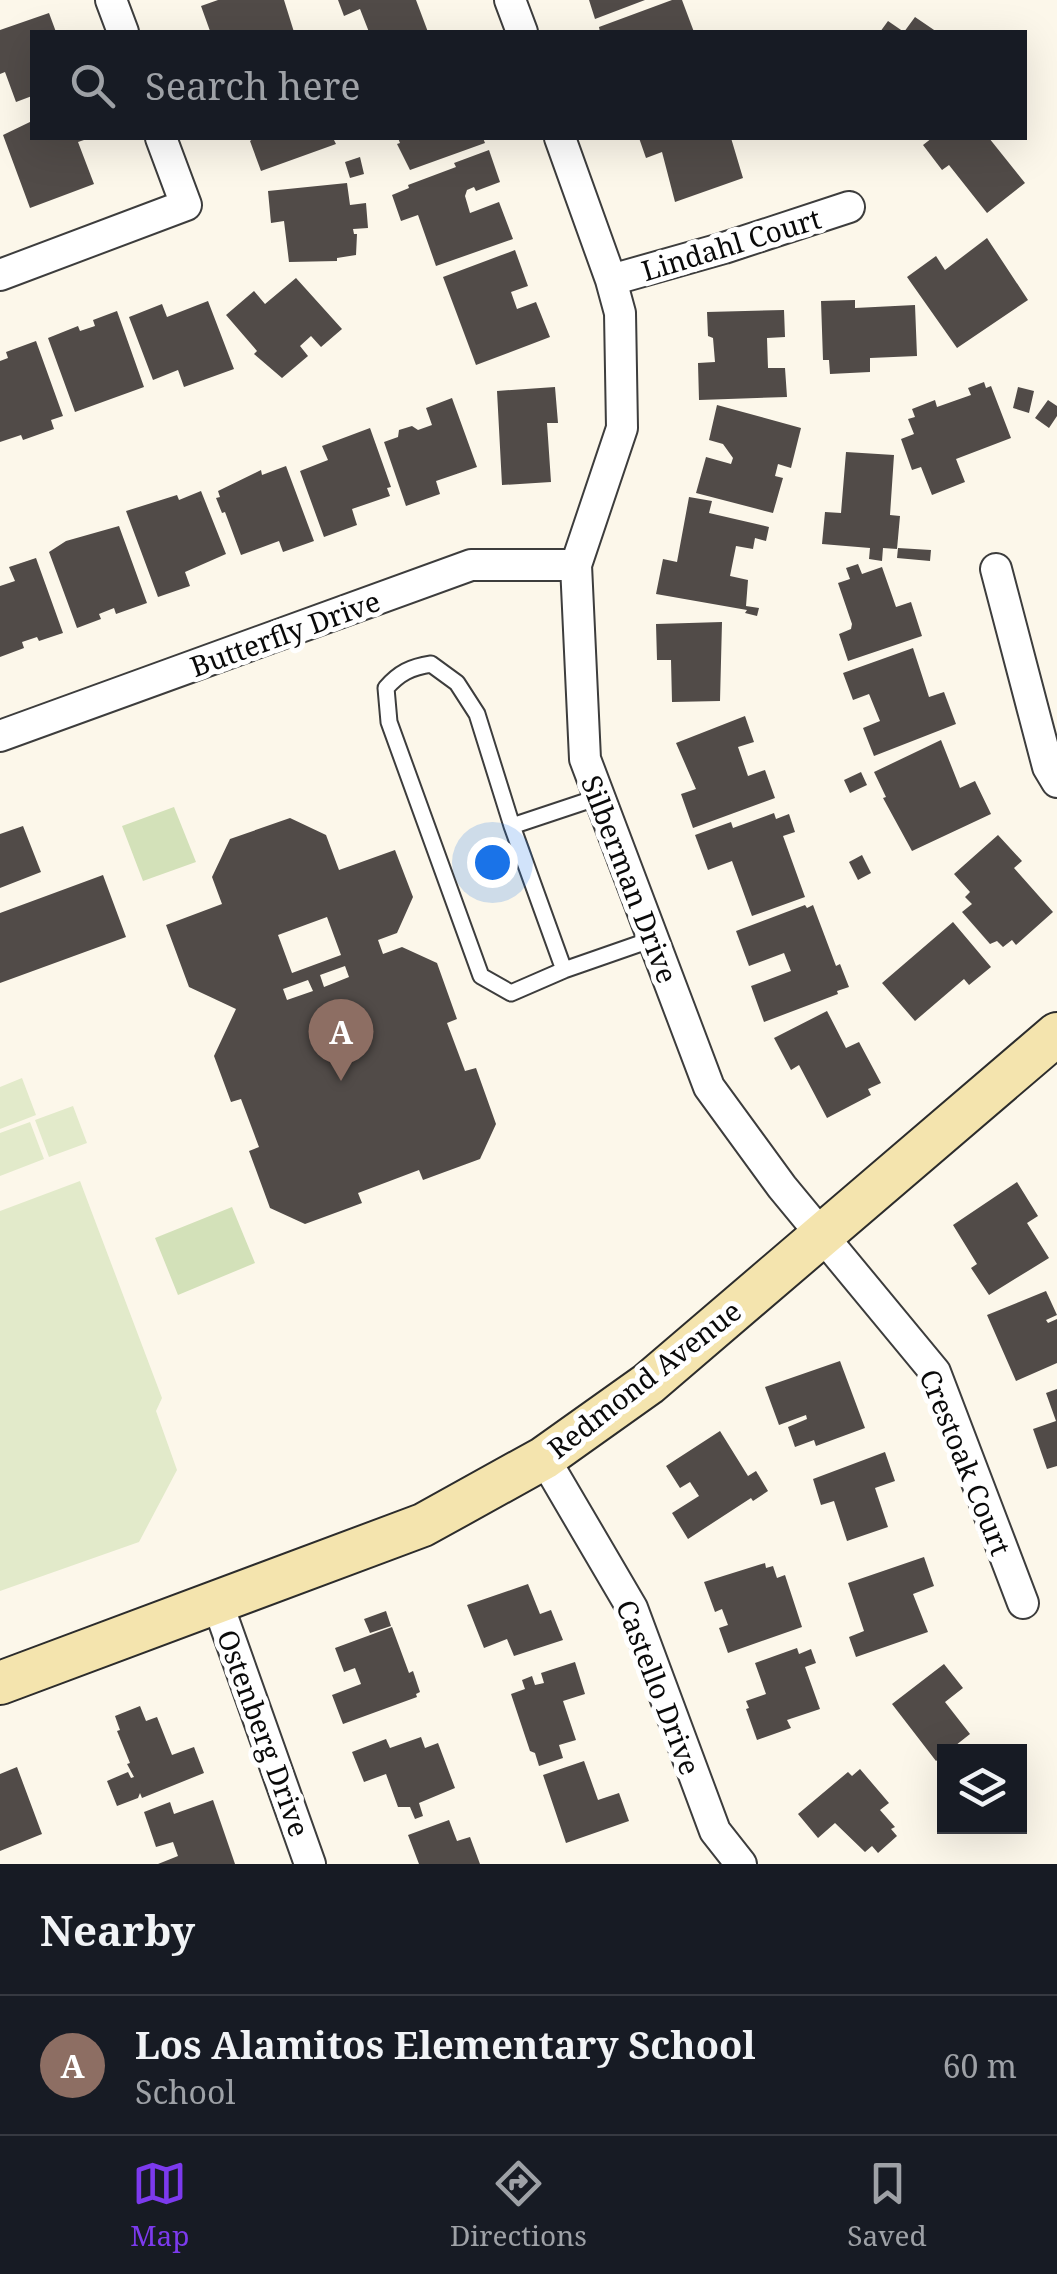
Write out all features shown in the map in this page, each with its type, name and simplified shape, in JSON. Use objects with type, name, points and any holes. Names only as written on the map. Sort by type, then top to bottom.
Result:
[{"type":"street","points":[[111,0],[122,30]]},
{"type":"street","points":[[510,0],[521,30]]},
{"type":"street","points":[[0,275],[186,205],[162,140]]},
{"type":"street","name":"Silberman Drive","points":[[561,140],[612,280],[620,313],[622,428],[576,565],[585,760],[709,1087],[822,1235]]},
{"type":"street","name":"Lindahl Court","points":[[612,280],[849,207]]},
{"type":"street","name":"Butterfly Drive","points":[[0,736],[472,565],[576,565]]},
{"type":"street","points":[[996,569],[1048,767],[1057,782]]},
{"type":"street","name":"Redmond Avenue","points":[[0,1683],[423,1525],[544,1458],[648,1384],[1057,1034]]},
{"type":"street","name":"Crestoak Court","points":[[822,1235],[936,1372],[1023,1604]]},
{"type":"street","name":"Castello Drive","points":[[544,1458],[632,1608],[715,1831],[741,1864]]},
{"type":"street","name":"Ostenberg Drive","points":[[217,1602],[310,1864]]},
{"type":"lane","points":[[564,970],[477,714],[457,683],[432,664],[412,667],[396,676],[386,688],[389,722],[481,976],[511,993],[653,939]]},
{"type":"lane","points":[[512,826],[599,797]]},
{"type":"green space","points":[[174,807],[196,862],[143,881],[122,826]]},
{"type":"green space","points":[[22,1078],[36,1115],[0,1129],[0,1087]]},
{"type":"green space","points":[[73,1106],[87,1143],[49,1157],[35,1120]]},
{"type":"green space","points":[[30,1122],[44,1159],[0,1176],[0,1133]]},
{"type":"green space","points":[[80,1181],[162,1398],[156,1411],[177,1470],[139,1542],[0,1591],[0,1211]]},
{"type":"green space","points":[[232,1207],[255,1263],[178,1295],[155,1238]]},
{"type":"building","points":[[218,0],[284,0],[293,30],[210,30],[201,6]]},
{"type":"building","points":[[338,0],[416,0],[427,30],[368,30],[360,9],[344,16]]},
{"type":"building","points":[[589,0],[645,0],[595,19]]},
{"type":"building","points":[[672,0],[682,0],[693,30],[600,30],[599,27]]},
{"type":"building","points":[[49,13],[55,30],[30,30],[30,97],[16,102],[5,72],[0,74],[0,30]]},
{"type":"building","points":[[915,17],[934,30],[905,30]]},
{"type":"building","points":[[888,21],[901,30],[881,30]]},
{"type":"building","points":[[30,122],[30,140],[84,140],[78,142],[94,184],[30,208],[3,135]]},
{"type":"building","points":[[334,140],[336,144],[261,171],[250,141]]},
{"type":"building","points":[[399,140],[485,143],[410,170],[397,144]]},
{"type":"building","points":[[640,140],[732,140],[743,178],[675,202],[662,152],[646,158]]},
{"type":"building","points":[[929,140],[991,140],[1025,183],[987,213],[949,165],[942,170],[923,145]]},
{"type":"building","points":[[489,150],[500,182],[476,191],[474,187],[465,196],[470,213],[499,202],[513,239],[436,266],[418,215],[401,221],[392,195]]},
{"type":"building","points":[[360,157],[364,174],[350,178],[345,162]]},
{"type":"building","points":[[347,183],[350,205],[366,203],[368,228],[353,229],[357,234],[356,255],[337,261],[289,262],[284,221],[271,223],[268,191]]},
{"type":"building","points":[[987,238],[1028,300],[957,348],[907,277],[936,256],[945,270]]},
{"type":"building","points":[[515,250],[528,286],[511,292],[517,309],[536,302],[550,337],[476,365],[443,277]]},
{"type":"building","points":[[296,278],[342,329],[321,347],[311,336],[300,346],[308,356],[282,378],[254,354],[257,351],[226,315],[254,291],[265,304]]},
{"type":"building","points":[[855,300],[855,308],[915,305],[917,356],[870,358],[870,372],[830,374],[829,360],[823,360],[821,301]]},
{"type":"building","points":[[208,301],[234,369],[184,387],[178,370],[153,380],[129,317],[162,304],[167,317]]},
{"type":"building","points":[[784,310],[785,337],[767,338],[768,368],[785,368],[787,397],[699,400],[698,363],[715,362],[707,312]]},
{"type":"building","points":[[117,311],[144,387],[75,412],[48,338],[78,326],[80,331],[95,326],[93,320]]},
{"type":"building","points":[[36,341],[63,416],[51,420],[54,429],[23,440],[21,435],[0,442],[0,361],[8,358],[6,352]]},
{"type":"building","points":[[984,382],[986,388],[991,386],[1011,438],[956,459],[965,482],[932,495],[921,467],[912,470],[901,439],[914,434],[908,419],[915,417],[912,409],[935,400],[937,407],[971,395],[968,388]]},
{"type":"building","points":[[555,387],[558,423],[547,423],[551,482],[502,485],[497,391]]},
{"type":"building","points":[[1018,387],[1034,391],[1029,413],[1013,408]]},
{"type":"building","points":[[452,398],[477,467],[436,481],[440,494],[406,506],[384,442],[398,437],[399,430],[432,425],[426,408]]},
{"type":"building","points":[[1048,400],[1057,406],[1057,416],[1049,428],[1035,418]]},
{"type":"building","points":[[717,405],[801,428],[791,468],[778,464],[775,476],[783,478],[773,513],[696,493],[706,457],[731,464],[733,458],[723,444],[709,440]]},
{"type":"building","points":[[370,428],[391,487],[387,488],[390,496],[352,509],[357,525],[324,537],[300,471],[328,460],[322,446]]},
{"type":"building","points":[[846,452],[894,455],[890,515],[900,516],[897,549],[883,548],[882,561],[869,559],[870,548],[822,544],[825,512],[841,513]]},
{"type":"building","points":[[286,466],[314,541],[283,552],[279,541],[241,555],[216,498],[220,497],[218,491],[261,470],[262,475]]},
{"type":"building","points":[[201,491],[226,554],[185,572],[190,586],[158,597],[126,511],[177,495],[179,500]]},
{"type":"building","points":[[689,497],[712,501],[709,513],[769,527],[766,541],[755,538],[753,549],[736,546],[730,576],[748,580],[746,606],[759,608],[757,616],[745,613],[747,610],[656,594],[663,559],[677,562]]},
{"type":"building","points":[[119,526],[147,603],[116,614],[114,608],[99,614],[101,619],[77,628],[49,552],[66,541]]},
{"type":"building","points":[[898,548],[931,550],[930,561],[897,558]]},
{"type":"building","points":[[36,558],[63,633],[22,642],[24,648],[0,657],[0,586],[15,581],[9,567]]},
{"type":"building","points":[[858,564],[862,574],[882,567],[896,607],[911,602],[922,636],[848,661],[839,634],[851,629],[852,624],[838,583],[850,579],[846,568]]},
{"type":"building","points":[[722,622],[720,701],[672,702],[671,660],[657,660],[656,624]]},
{"type":"building","points":[[913,648],[929,697],[944,692],[956,724],[874,756],[863,728],[880,721],[869,694],[853,700],[843,673]]},
{"type":"building","points":[[745,716],[754,742],[738,747],[748,776],[765,770],[775,798],[693,828],[681,794],[696,789],[676,743]]},
{"type":"building","points":[[941,740],[960,788],[975,781],[991,814],[912,851],[883,798],[886,797],[874,772]]},
{"type":"building","points":[[861,772],[867,785],[850,793],[844,780]]},
{"type":"building","points":[[774,813],[776,819],[789,814],[795,832],[783,836],[805,897],[752,916],[732,861],[708,870],[695,835],[731,822],[733,828]]},
{"type":"building","points":[[290,818],[326,835],[339,870],[395,850],[413,897],[397,933],[378,940],[383,954],[402,947],[437,963],[457,1019],[447,1023],[465,1071],[476,1068],[496,1124],[480,1159],[423,1180],[419,1170],[358,1193],[362,1203],[305,1224],[270,1208],[249,1151],[259,1147],[241,1099],[231,1102],[214,1056],[236,1009],[189,987],[166,925],[222,904],[212,877],[230,839]],"holes":[[[327,917],[341,955],[292,973],[278,935]],[[345,966],[349,977],[324,987],[320,975]],[[308,980],[313,991],[287,1000],[283,989]]]},
{"type":"building","points":[[23,826],[41,872],[0,888],[0,834]]},
{"type":"building","points":[[998,835],[1022,861],[1014,868],[1053,912],[1016,945],[1012,940],[1003,947],[997,941],[990,944],[962,912],[972,904],[965,897],[970,892],[954,874]]},
{"type":"building","points":[[862,855],[871,873],[858,880],[849,862]]},
{"type":"building","points":[[103,875],[126,937],[0,983],[0,913]]},
{"type":"building","points":[[813,905],[836,966],[840,964],[849,987],[764,1022],[751,986],[791,971],[784,953],[749,966],[736,931]]},
{"type":"building","points":[[953,922],[991,967],[969,985],[964,979],[915,1021],[882,983]]},
{"type":"building","points":[[827,1011],[846,1048],[859,1042],[881,1083],[868,1089],[871,1095],[827,1118],[799,1065],[791,1070],[774,1038]]},
{"type":"building","points":[[1017,1182],[1038,1216],[1027,1223],[1049,1258],[989,1295],[971,1268],[977,1264],[953,1225]]},
{"type":"building","points":[[1046,1291],[1057,1315],[1046,1320],[1048,1323],[1057,1319],[1057,1363],[1016,1381],[987,1315]]},
{"type":"building","points":[[840,1361],[865,1428],[816,1446],[814,1440],[795,1447],[788,1427],[807,1419],[806,1415],[779,1425],[765,1387]]},
{"type":"building","points":[[1057,1389],[1057,1466],[1047,1469],[1033,1429],[1056,1421],[1046,1393]]},
{"type":"building","points":[[720,1431],[748,1476],[756,1471],[768,1491],[688,1539],[672,1513],[699,1496],[690,1482],[680,1488],[666,1466]]},
{"type":"building","points":[[885,1452],[895,1481],[875,1488],[888,1527],[847,1541],[834,1501],[821,1505],[813,1479]]},
{"type":"building","points":[[924,1557],[934,1586],[913,1594],[928,1632],[856,1657],[849,1637],[864,1631],[848,1583]]},
{"type":"building","points":[[765,1563],[766,1568],[773,1566],[777,1578],[785,1575],[802,1627],[728,1653],[719,1628],[728,1625],[722,1609],[715,1612],[704,1582]]},
{"type":"building","points":[[528,1584],[540,1614],[551,1610],[563,1640],[514,1656],[507,1639],[484,1648],[467,1605]]},
{"type":"building","points":[[386,1611],[391,1626],[370,1633],[364,1619]]},
{"type":"building","points":[[392,1627],[420,1692],[417,1697],[343,1724],[332,1695],[361,1684],[355,1668],[344,1672],[335,1648]]},
{"type":"building","points":[[797,1648],[799,1654],[811,1649],[816,1663],[805,1667],[820,1709],[787,1720],[791,1728],[757,1740],[746,1701],[766,1694],[755,1663]]},
{"type":"building","points":[[575,1662],[585,1694],[563,1701],[576,1740],[559,1745],[563,1758],[539,1766],[511,1694],[525,1689],[522,1680],[532,1676],[535,1685],[544,1683],[541,1673]]},
{"type":"building","points":[[944,1664],[963,1688],[945,1702],[970,1734],[957,1744],[937,1744],[936,1761],[892,1704]]},
{"type":"building","points":[[140,1706],[146,1721],[157,1717],[172,1755],[194,1747],[204,1773],[142,1798],[140,1793],[138,1798],[117,1806],[107,1781],[128,1772],[134,1777],[115,1716]]},
{"type":"building","points":[[421,1737],[425,1748],[438,1743],[455,1788],[419,1803],[423,1816],[415,1819],[410,1807],[398,1807],[386,1774],[364,1782],[352,1752],[386,1739],[390,1748]]},
{"type":"building","points":[[584,1761],[598,1800],[619,1793],[629,1821],[566,1843],[543,1775]]},
{"type":"building","points":[[17,1767],[42,1834],[0,1851],[0,1774]]},
{"type":"building","points":[[860,1769],[889,1803],[880,1810],[895,1827],[891,1829],[897,1836],[878,1853],[872,1846],[865,1852],[835,1823],[818,1838],[798,1814],[848,1772],[852,1776]]},
{"type":"building","points":[[213,1800],[235,1864],[158,1864],[178,1856],[173,1842],[156,1847],[144,1812],[170,1802],[174,1814]]},
{"type":"building","points":[[449,1820],[457,1841],[470,1837],[480,1864],[419,1864],[408,1835]]},
{"type":"place","name":"Los Alamitos Elementary School","points":[[341,1081]]}]
